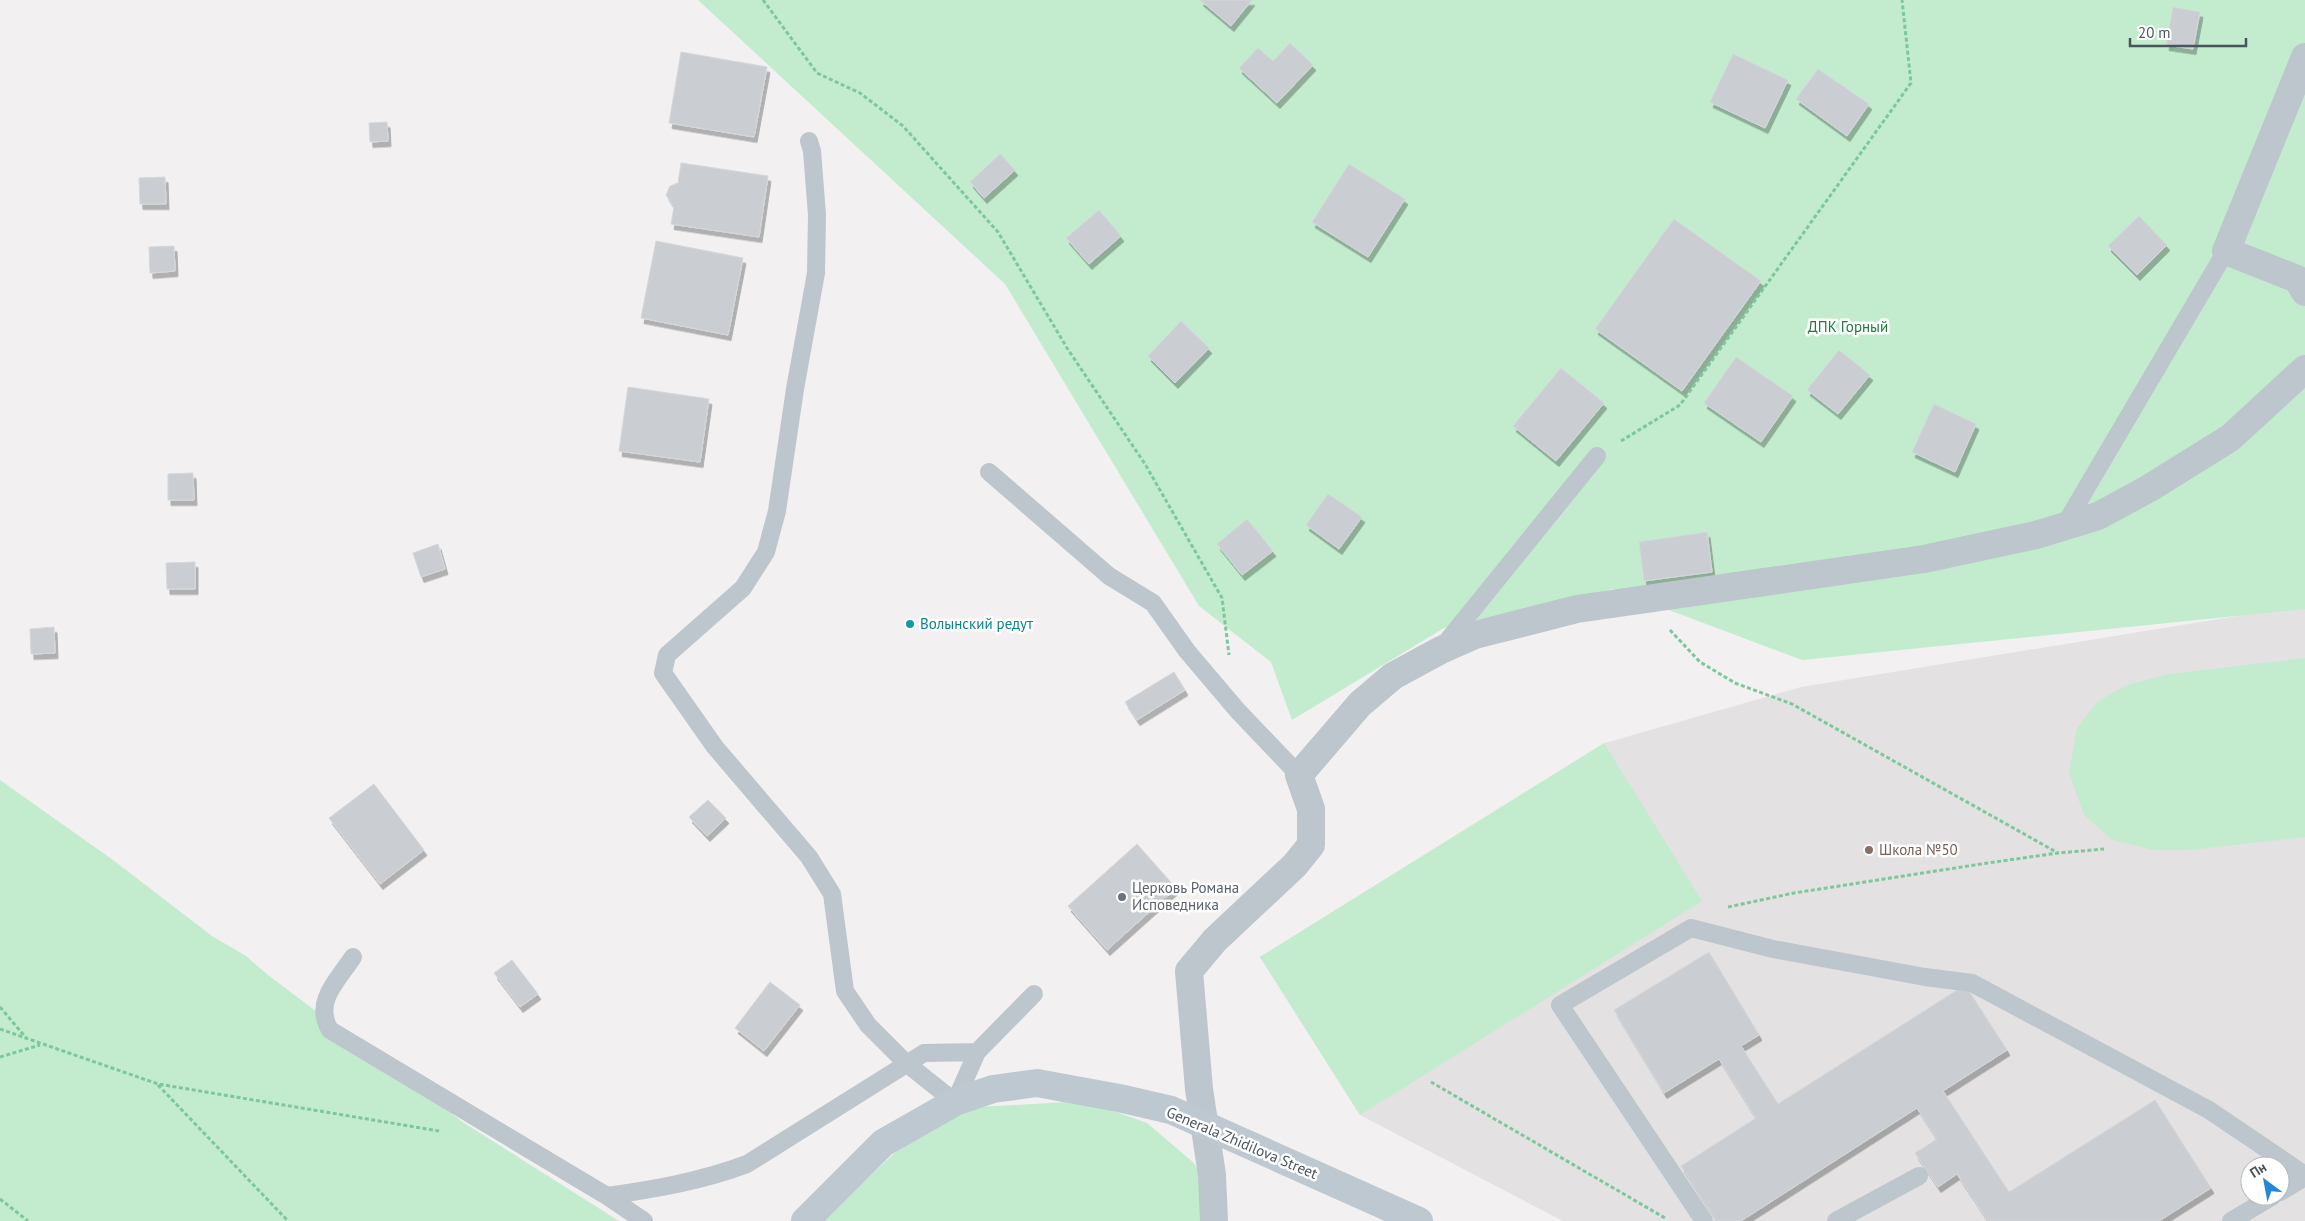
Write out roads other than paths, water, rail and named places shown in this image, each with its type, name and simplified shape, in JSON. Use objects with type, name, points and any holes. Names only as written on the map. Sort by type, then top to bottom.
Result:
[{"type":"main road","name":"Generala Zhidilova Street","points":[[805,1221],[883,1143],[955,1102],[993,1089],[1036,1083],[1163,1108],[1204,1124],[1419,1221]]},
{"type":"street","points":[[2305,57],[2226,251],[2297,279],[2305,292]]},
{"type":"street","points":[[1214,1221],[1212,1175],[1204,1124],[1189,970],[1215,940],[1295,866],[1311,845],[1311,809],[1299,775],[1360,704],[1394,676],[1441,650],[1475,635],[1577,609],[1924,559],[2036,535],[2098,516],[2230,438],[2305,369]]},
{"type":"lane","points":[[809,141],[812,151],[817,215],[816,273],[795,389],[778,511],[766,552],[743,588],[667,655],[663,673],[714,747],[809,857],[832,894],[845,991],[868,1025],[906,1063],[955,1102],[977,1052],[1034,994]]},
{"type":"lane","points":[[2064,526],[2226,251]]},
{"type":"lane","points":[[1441,650],[1597,456]]},
{"type":"lane","points":[[989,472],[1109,576],[1153,603],[1187,651],[1237,710],[1299,775]]},
{"type":"lane","points":[[1704,1221],[1560,1005],[1691,928],[1772,949],[1925,977],[1972,983],[2209,1110],[2305,1176],[2290,1186]]},
{"type":"lane","points":[[353,957],[325,999],[324,1014],[330,1030],[607,1196],[644,1221]]},
{"type":"lane","points":[[607,1196],[665,1188],[723,1173],[747,1164],[924,1053],[977,1052]]},
{"type":"lane","points":[[1836,1221],[1919,1176]]},
{"type":"lane","points":[[2231,1221],[2256,1206]]},
{"type":"place","name":"Волынский редут","points":[[910,624]]},
{"type":"place","name":"Школа №50","points":[[1869,850]]},
{"type":"place","name":"Церковь Романа Исповедника","points":[[1122,897]]},
{"type":"park label","name":"ДПК Горный","points":[[1848,327]]}]
